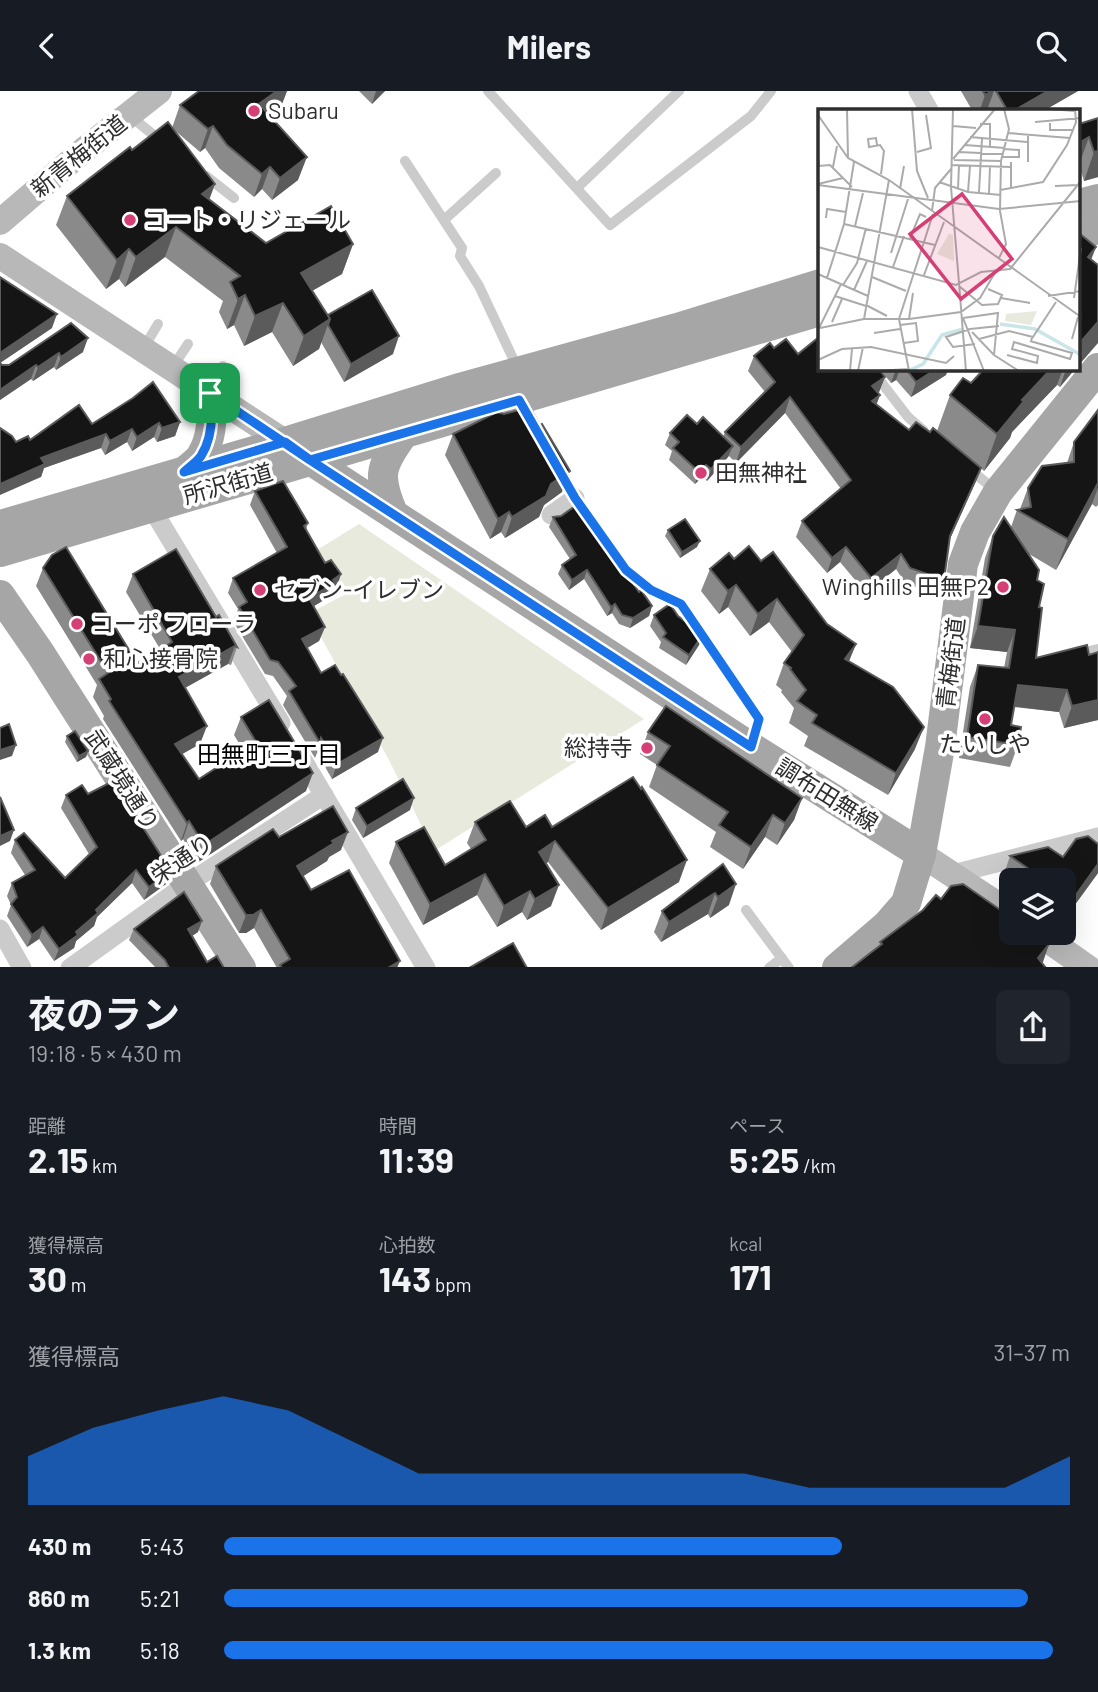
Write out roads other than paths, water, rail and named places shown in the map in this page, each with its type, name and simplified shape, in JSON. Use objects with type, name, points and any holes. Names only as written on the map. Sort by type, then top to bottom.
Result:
[{"type":"main road","name":"新青梅街道","points":[[0,222],[84,150],[159,91]]},
{"type":"main road","points":[[1080,204],[1098,199]]},
{"type":"main road","points":[[1080,235],[1098,229]]},
{"type":"main road","points":[[0,256],[310,460]]},
{"type":"main road","name":"所沢街道","points":[[0,525],[818,285]]},
{"type":"main road","name":"所沢街道","points":[[0,552],[404,433],[521,405],[818,312]]},
{"type":"main road","name":"青梅街道","points":[[838,967],[886,926],[906,903],[922,854],[940,747],[963,563],[975,532],[998,492],[1098,368]]},
{"type":"main road","points":[[184,472],[201,457],[210,433],[213,417],[209,392]]},
{"type":"main road","points":[[393,513],[382,488],[383,469],[388,456],[404,433]]},
{"type":"main road","name":"調布田無線","points":[[310,460],[751,747],[922,854]]},
{"type":"main road","name":"武蔵境通り","points":[[0,595],[54,674],[240,967]]},
{"type":"main road","points":[[922,854],[999,905]]},
{"type":"main road","points":[[1055,945],[1087,967]]},
{"type":"street","points":[[918,91],[928,109]]},
{"type":"street","points":[[551,515],[575,498]]},
{"type":"street","points":[[151,507],[425,967]]},
{"type":"street","name":"栄通り","points":[[71,967],[187,884],[324,795]]},
{"type":"street","points":[[953,874],[1098,837]]},
{"type":"street","points":[[0,929],[21,967]]},
{"type":"lane","points":[[488,91],[610,225],[751,115],[771,91]]},
{"type":"lane","points":[[577,188],[679,91]]},
{"type":"lane","points":[[129,115],[170,148]]},
{"type":"lane","points":[[405,161],[463,248],[460,256],[479,286],[519,371]]},
{"type":"lane","points":[[202,173],[234,198]]},
{"type":"lane","points":[[444,220],[496,173]]},
{"type":"lane","points":[[142,349],[158,324]]},
{"type":"lane","points":[[172,368],[188,344]]},
{"type":"lane","points":[[209,392],[223,366]]},
{"type":"lane","points":[[873,371],[908,417],[937,442]]},
{"type":"lane","points":[[957,458],[998,492]]},
{"type":"lane","points":[[555,464],[575,498],[626,570],[651,590],[681,604],[759,719],[751,747]]},
{"type":"lane","points":[[1081,653],[1098,649]]},
{"type":"lane","points":[[746,910],[775,941],[788,967]]},
{"type":"lane","points":[[770,967],[782,958]]},
{"type":"place","name":"Subaru","points":[[254,111]]},
{"type":"place","name":"コート・リジェール","points":[[130,220]]},
{"type":"place","name":"田無神社","points":[[701,473]]},
{"type":"place","name":"Winghills 田無P2","points":[[1003,587]]},
{"type":"place","name":"セブン-イレブン","points":[[260,590]]},
{"type":"place","name":"コーポ フローラ","points":[[77,624]]},
{"type":"place","name":"和心接骨院","points":[[89,659]]},
{"type":"place","name":"たいしや","points":[[985,719]]},
{"type":"place","name":"総持寺","points":[[647,748]]},
{"type":"district","name":"田無町三丁目","points":[[269,755]]}]
